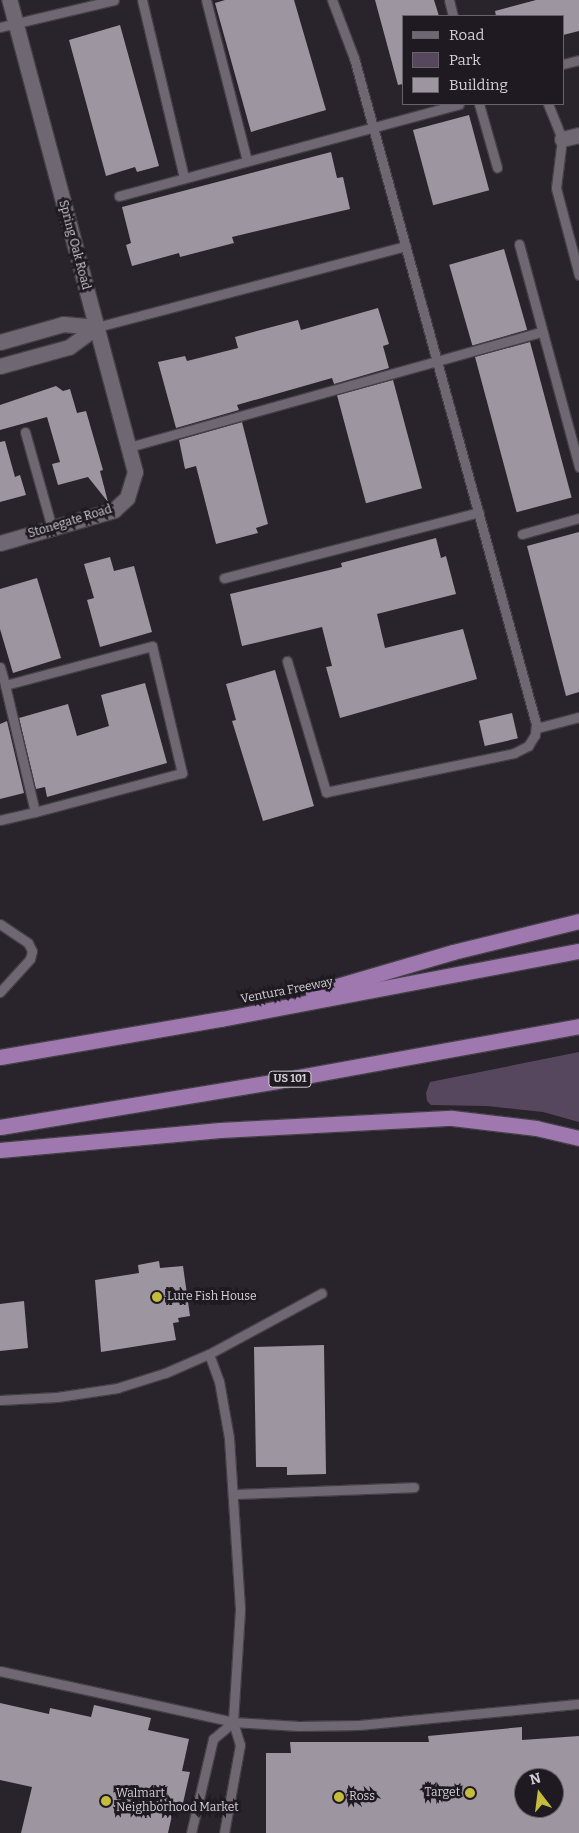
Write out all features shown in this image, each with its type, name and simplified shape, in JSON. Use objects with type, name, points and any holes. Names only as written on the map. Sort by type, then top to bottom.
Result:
[{"type":"highway","points":[[221,1020],[453,952],[579,921]]},
{"type":"highway","name":"Ventura Freeway","points":[[0,1057],[221,1020],[579,950]]},
{"type":"highway","name":"US 101","points":[[0,1127],[277,1081],[579,1026]]},
{"type":"highway","points":[[0,1150],[230,1130],[452,1118],[536,1128],[579,1138]]},
{"type":"street","name":"Spring Oak Road","points":[[9,0],[7,24],[97,327],[135,472],[132,489]]},
{"type":"street","points":[[562,139],[579,135]]},
{"type":"street","points":[[0,342],[63,324],[97,327]]},
{"type":"street","points":[[0,366],[69,347],[97,327]]},
{"type":"street","name":"Stonegate Road","points":[[0,543],[114,510],[127,498],[132,489]]},
{"type":"lane","points":[[7,24],[114,0]]},
{"type":"lane","points":[[142,0],[184,178]]},
{"type":"lane","points":[[206,0],[247,161]]},
{"type":"lane","points":[[286,661],[326,792],[514,753],[528,746],[537,728],[354,58],[332,0]]},
{"type":"lane","points":[[449,0],[454,15]]},
{"type":"lane","points":[[564,64],[579,60]]},
{"type":"lane","points":[[120,196],[455,105]]},
{"type":"lane","points":[[479,105],[497,167]]},
{"type":"lane","points":[[548,105],[562,139],[556,188],[579,275]]},
{"type":"lane","points":[[519,244],[579,466]]},
{"type":"lane","points":[[97,327],[406,246]]},
{"type":"lane","points":[[129,447],[542,332]]},
{"type":"lane","points":[[25,432],[52,528]]},
{"type":"lane","points":[[224,578],[479,512]]},
{"type":"lane","points":[[522,534],[579,518]]},
{"type":"lane","points":[[0,820],[182,773],[152,646],[5,685]]},
{"type":"lane","points":[[0,667],[35,812]]},
{"type":"lane","points":[[537,728],[579,717]]},
{"type":"lane","points":[[0,924],[28,943],[32,952],[30,959],[0,992]]},
{"type":"lane","points":[[0,1400],[57,1397],[117,1388],[165,1373],[209,1354],[322,1293]]},
{"type":"lane","points":[[209,1354],[219,1381],[234,1494],[240,1610],[233,1722],[240,1745],[224,1833]]},
{"type":"lane","points":[[234,1494],[414,1487]]},
{"type":"lane","points":[[0,1670],[233,1722],[313,1727],[579,1704]]},
{"type":"lane","points":[[191,1833],[213,1739],[233,1722]]},
{"type":"green space","points":[[579,1052],[579,1122],[543,1112],[487,1106],[431,1105],[427,1101],[426,1093],[430,1082]]},
{"type":"building","points":[[225,0],[294,0],[326,110],[251,132],[215,3]]},
{"type":"building","points":[[375,0],[434,0],[439,15],[402,15],[402,84],[398,85]]},
{"type":"building","points":[[536,0],[579,0],[579,31],[564,35],[564,15],[496,15],[495,11]]},
{"type":"building","points":[[120,25],[159,166],[137,172],[135,167],[106,176],[69,40]]},
{"type":"building","points":[[469,115],[489,190],[433,205],[413,130]]},
{"type":"building","points":[[331,152],[337,178],[343,177],[350,209],[232,237],[234,243],[180,257],[179,253],[132,266],[126,245],[131,243],[122,207]]},
{"type":"building","points":[[504,249],[527,330],[472,345],[449,265]]},
{"type":"building","points":[[378,308],[389,344],[383,346],[389,368],[334,384],[332,378],[237,405],[239,410],[176,428],[158,362],[185,356],[187,361],[238,348],[235,337],[298,320],[301,330]]},
{"type":"building","points":[[530,342],[572,498],[517,512],[475,357]]},
{"type":"building","points":[[393,380],[422,488],[366,503],[337,395]]},
{"type":"building","points":[[56,386],[63,391],[70,389],[77,413],[86,411],[103,470],[100,471],[108,502],[88,477],[58,485],[52,464],[60,462],[47,417],[0,430],[0,405]]},
{"type":"building","points":[[242,422],[268,524],[256,528],[258,533],[216,544],[196,466],[185,469],[179,440]]},
{"type":"building","points":[[5,441],[15,477],[20,475],[26,495],[0,502],[0,442]]},
{"type":"building","points":[[579,532],[579,692],[566,696],[527,546]]},
{"type":"building","points":[[436,538],[441,558],[446,556],[456,594],[377,614],[385,648],[463,629],[477,679],[340,718],[326,667],[332,666],[322,627],[242,646],[230,594],[342,567],[341,563]]},
{"type":"building","points":[[110,557],[114,571],[134,566],[152,632],[100,647],[87,600],[94,598],[84,564]]},
{"type":"building","points":[[37,578],[61,658],[13,673],[0,629],[0,589]]},
{"type":"building","points":[[275,670],[314,806],[263,821],[232,721],[236,720],[226,684]]},
{"type":"building","points":[[145,683],[167,763],[47,797],[45,787],[36,789],[19,718],[68,704],[77,736],[109,726],[101,695]]},
{"type":"building","points":[[512,713],[518,738],[485,746],[479,721]]},
{"type":"building","points":[[7,721],[24,793],[0,799],[0,724]]},
{"type":"building","points":[[159,1261],[160,1268],[183,1266],[190,1316],[178,1318],[179,1322],[173,1323],[176,1340],[101,1352],[95,1280],[139,1273],[138,1265]]},
{"type":"building","points":[[24,1301],[28,1348],[0,1351],[0,1304]]},
{"type":"building","points":[[324,1345],[326,1474],[287,1475],[287,1467],[256,1467],[254,1347]]},
{"type":"building","points":[[0,1703],[49,1714],[50,1708],[91,1717],[94,1705],[151,1718],[148,1730],[189,1739],[182,1771],[190,1772],[181,1812],[173,1811],[168,1833],[21,1833],[32,1787],[0,1780]]},
{"type":"building","points":[[522,1727],[522,1740],[579,1736],[579,1833],[266,1833],[266,1753],[291,1753],[290,1742],[429,1742],[428,1736]]},
{"type":"place","name":"Lure Fish House","points":[[157,1297]]},
{"type":"place","name":"Target","points":[[470,1793]]},
{"type":"place","name":"Ross","points":[[339,1797]]},
{"type":"place","name":"Walmart Neighborhood Market","points":[[106,1801]]}]
